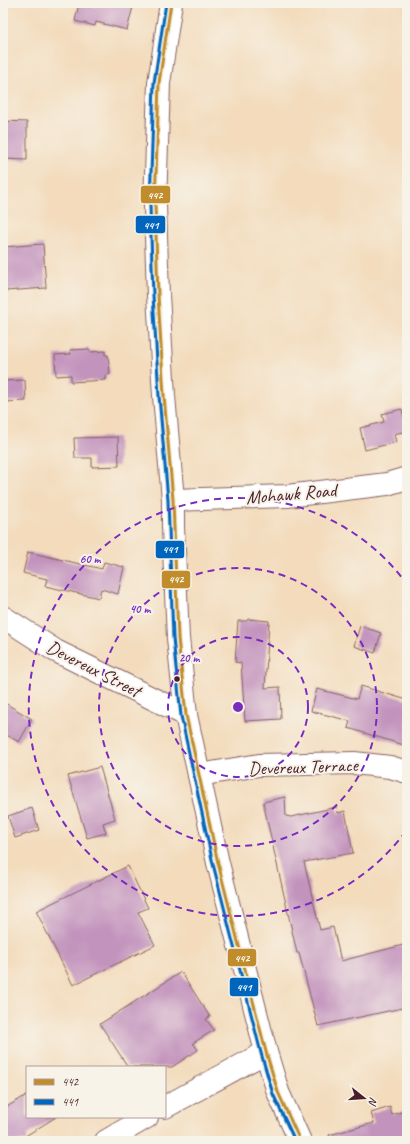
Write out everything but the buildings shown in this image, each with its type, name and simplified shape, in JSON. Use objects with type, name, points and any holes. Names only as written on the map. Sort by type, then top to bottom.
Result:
[{"type":"main road","points":[[171,3],[159,83],[154,192],[164,396],[174,500],[178,638],[186,716],[218,863],[266,1052],[278,1092],[300,1141]]},
{"type":"main road","name":"Mohawk Road","points":[[174,500],[287,496],[387,484],[407,478]]},
{"type":"main road","name":"Devereux Street","points":[[3,617],[56,651],[186,716]]},
{"type":"main road","name":"Devereux Terrace","points":[[199,775],[259,765],[354,763],[390,767],[407,772]]},
{"type":"main road","points":[[166,1106],[266,1052]]},
{"type":"main road","points":[[106,1141],[145,1118]]},
{"type":"transit line","name":"441","points":[[166,3],[154,83],[150,205],[153,295],[159,396],[168,500],[173,638],[181,716],[213,864],[261,1053],[273,1094],[295,1141]]},
{"type":"transit line","name":"442","points":[[171,3],[159,83],[155,205],[158,295],[164,396],[173,500],[178,638],[186,715],[218,863],[266,1052],[278,1092],[300,1141]]}]
